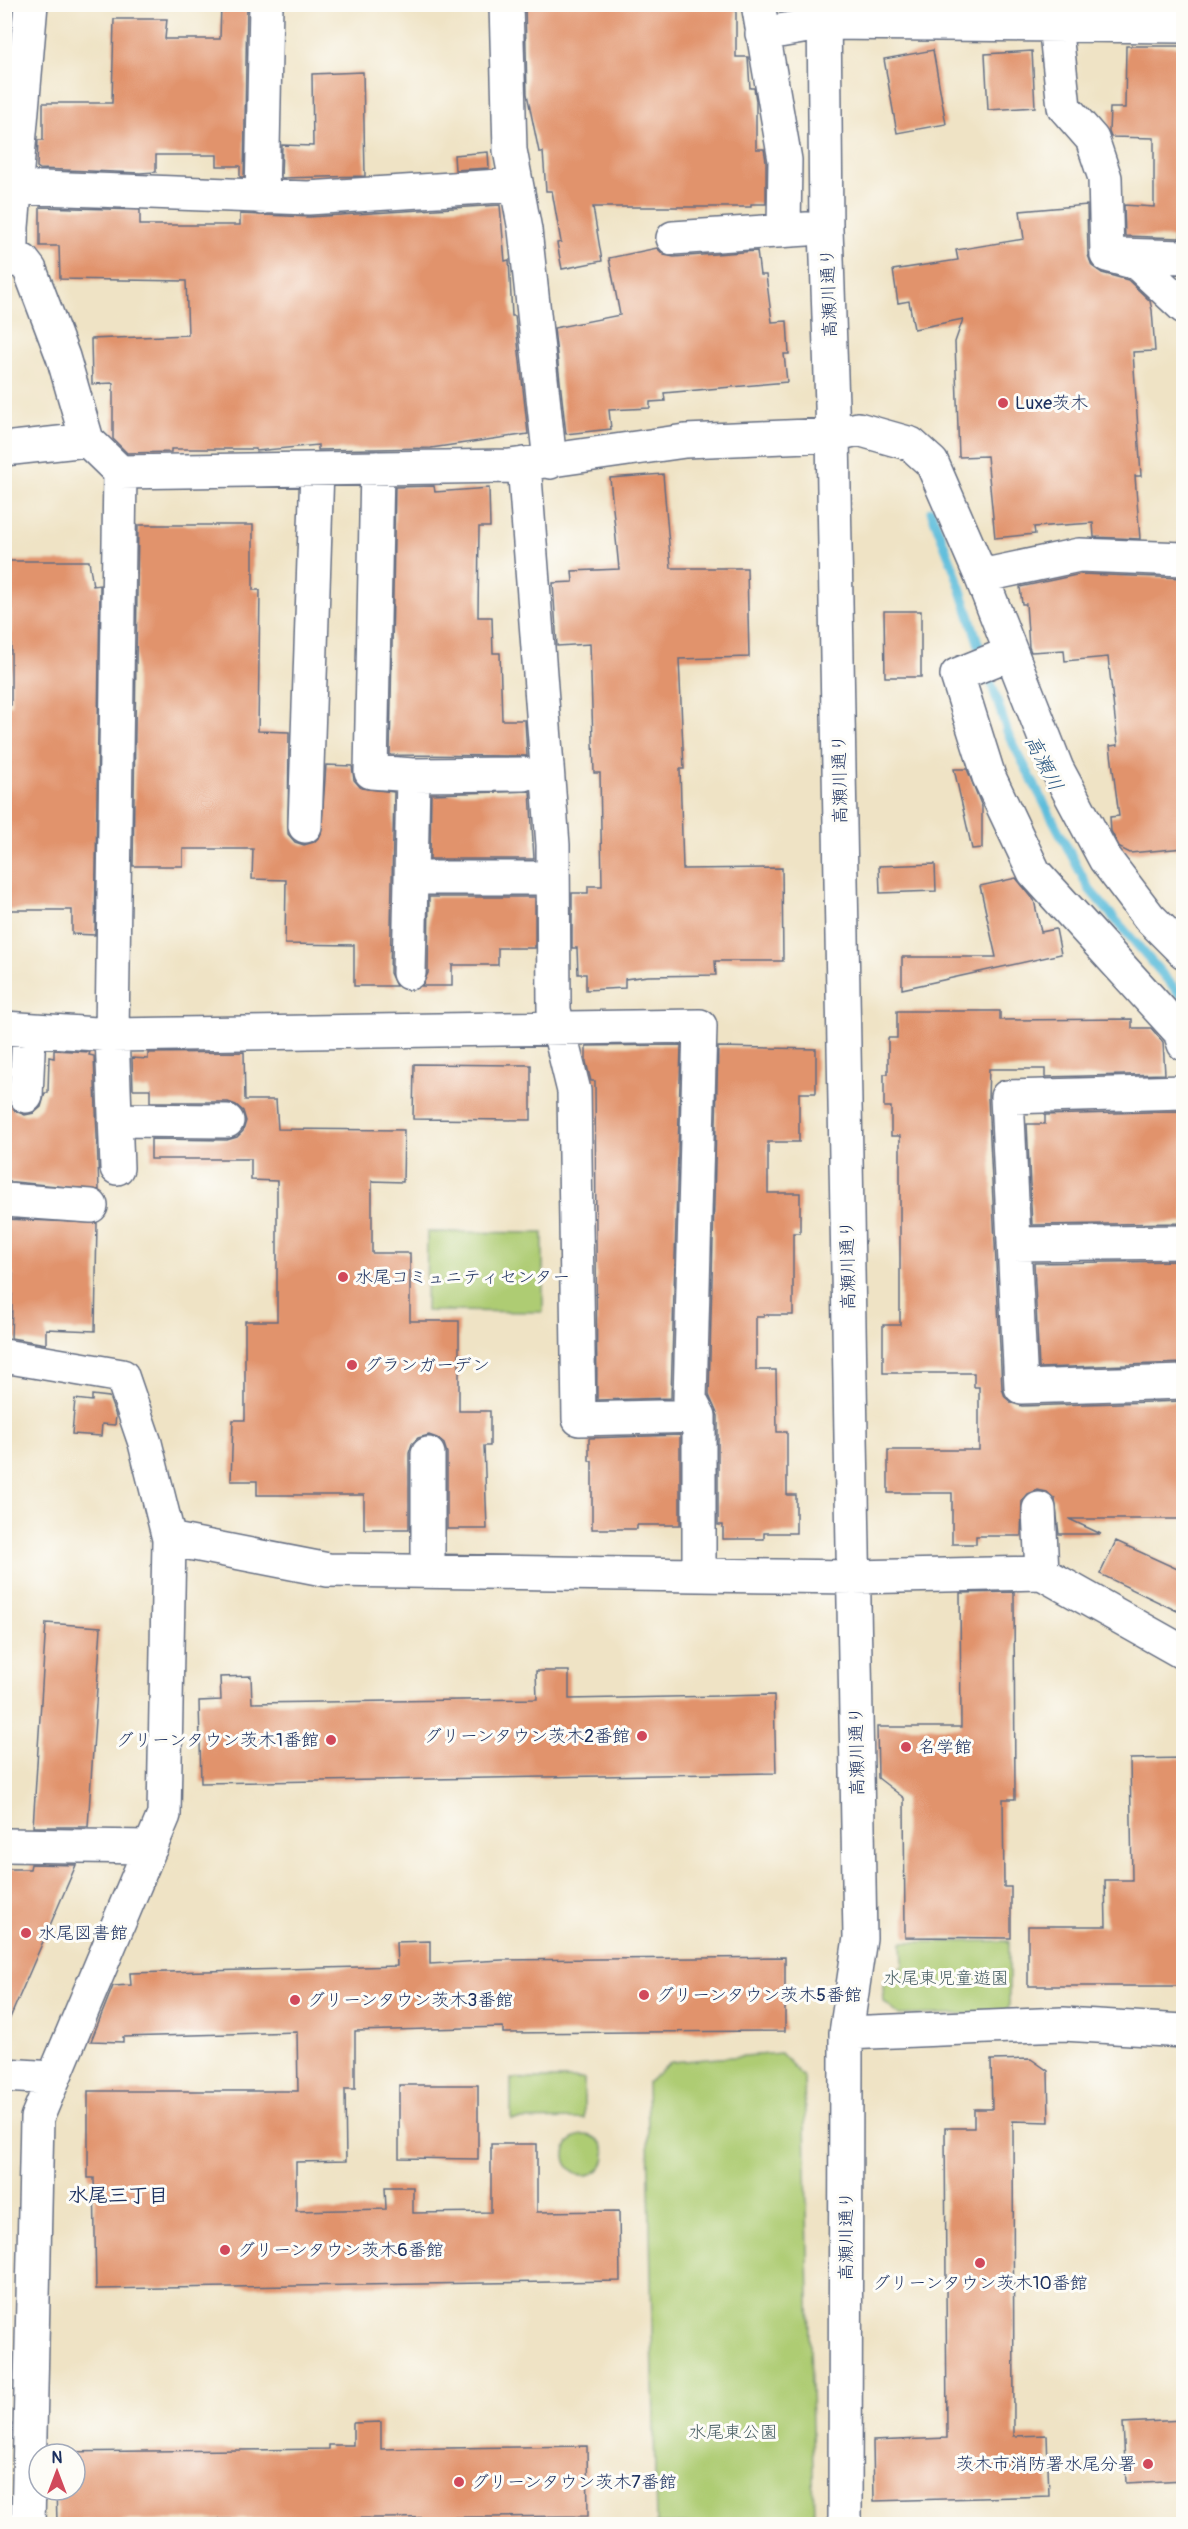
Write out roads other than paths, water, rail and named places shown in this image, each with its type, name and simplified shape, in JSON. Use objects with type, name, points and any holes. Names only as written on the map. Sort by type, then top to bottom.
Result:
[{"type":"street","points":[[31,4],[15,187],[12,260],[23,261],[42,301],[63,357],[87,440],[120,472],[537,463],[685,441],[833,435],[858,429],[911,444],[932,463],[981,576],[1057,769],[1105,859],[1149,917],[1184,952]]},
{"type":"street","points":[[262,198],[266,4]]},
{"type":"street","points":[[506,4],[507,100],[516,185],[525,230],[537,463],[553,878],[554,1010],[574,1091],[579,1419],[699,1416]]},
{"type":"street","points":[[784,229],[785,160],[760,19],[819,18],[1184,26]]},
{"type":"street","name":"高瀬川通り","points":[[819,18],[833,435],[860,1938],[846,2033],[845,2524]]},
{"type":"street","points":[[1055,24],[1064,108],[1092,139],[1105,178],[1107,255]]},
{"type":"street","points":[[15,187],[308,198],[516,185]]},
{"type":"street","points":[[673,238],[784,229],[826,229]]},
{"type":"street","points":[[1107,255],[1184,257]]},
{"type":"street","points":[[1107,255],[1137,263],[1184,307]]},
{"type":"street","points":[[4,449],[87,440]]},
{"type":"street","points":[[377,468],[371,772],[413,775],[524,774]]},
{"type":"street","points":[[304,826],[317,469]]},
{"type":"street","points":[[117,1168],[112,1035],[120,472]]},
{"type":"street","points":[[981,576],[1079,555],[1184,558]]},
{"type":"street","points":[[1011,653],[957,675],[989,777],[1034,872],[1180,1032],[1184,1044]]},
{"type":"street","points":[[409,973],[413,775]]},
{"type":"street","points":[[411,878],[553,878]]},
{"type":"street","points":[[26,1096],[17,1029],[112,1035],[700,1026],[690,1399],[699,1416],[699,1575]]},
{"type":"street","points":[[1184,1092],[1007,1097],[1021,1387],[1184,1382]]},
{"type":"street","points":[[115,1120],[227,1121]]},
{"type":"street","points":[[4,1200],[91,1206]]},
{"type":"street","points":[[1014,1244],[1184,1242]]},
{"type":"street","points":[[4,1356],[122,1376],[145,1443],[169,1539],[164,1815],[37,2118],[19,2292],[28,2524]]},
{"type":"street","points":[[428,1454],[428,1571]]},
{"type":"street","points":[[1039,1509],[1042,1573]]},
{"type":"street","points":[[169,1539],[328,1569],[854,1577],[1042,1573],[1184,1653]]},
{"type":"street","points":[[4,1845],[151,1847]]},
{"type":"street","points":[[846,2033],[1064,2024],[1184,2031]]},
{"type":"street","points":[[4,2075],[54,2078]]},
{"type":"waterway","name":"高瀬川","points":[[931,511],[955,572],[1008,734],[1089,889],[1184,999]]},
{"type":"place","name":"Luxe茨木","points":[[1003,403]]},
{"type":"place","name":"水尾コミュニティセンター","points":[[343,1277]]},
{"type":"place","name":"グランガーデン","points":[[352,1365]]},
{"type":"place","name":"グリーンタウン茨木2番館","points":[[642,1736]]},
{"type":"place","name":"グリーンタウン茨木1番館","points":[[331,1740]]},
{"type":"place","name":"名学館","points":[[906,1747]]},
{"type":"place","name":"水尾図書館","points":[[26,1933]]},
{"type":"place","name":"グリーンタウン茨木5番館","points":[[644,1995]]},
{"type":"place","name":"グリーンタウン茨木3番館","points":[[295,2000]]},
{"type":"place","name":"グリーンタウン茨木6番館","points":[[225,2250]]},
{"type":"place","name":"グリーンタウン茨木10番館","points":[[980,2263]]},
{"type":"place","name":"茨木市消防署水尾分署","points":[[1148,2464]]},
{"type":"place","name":"グリーンタウン茨木7番館","points":[[459,2482]]},
{"type":"district","name":"水尾三丁目","points":[[118,2195]]},
{"type":"park label","name":"水尾東児童遊園","points":[[946,1978]]},
{"type":"park label","name":"水尾東公園","points":[[733,2432]]}]
